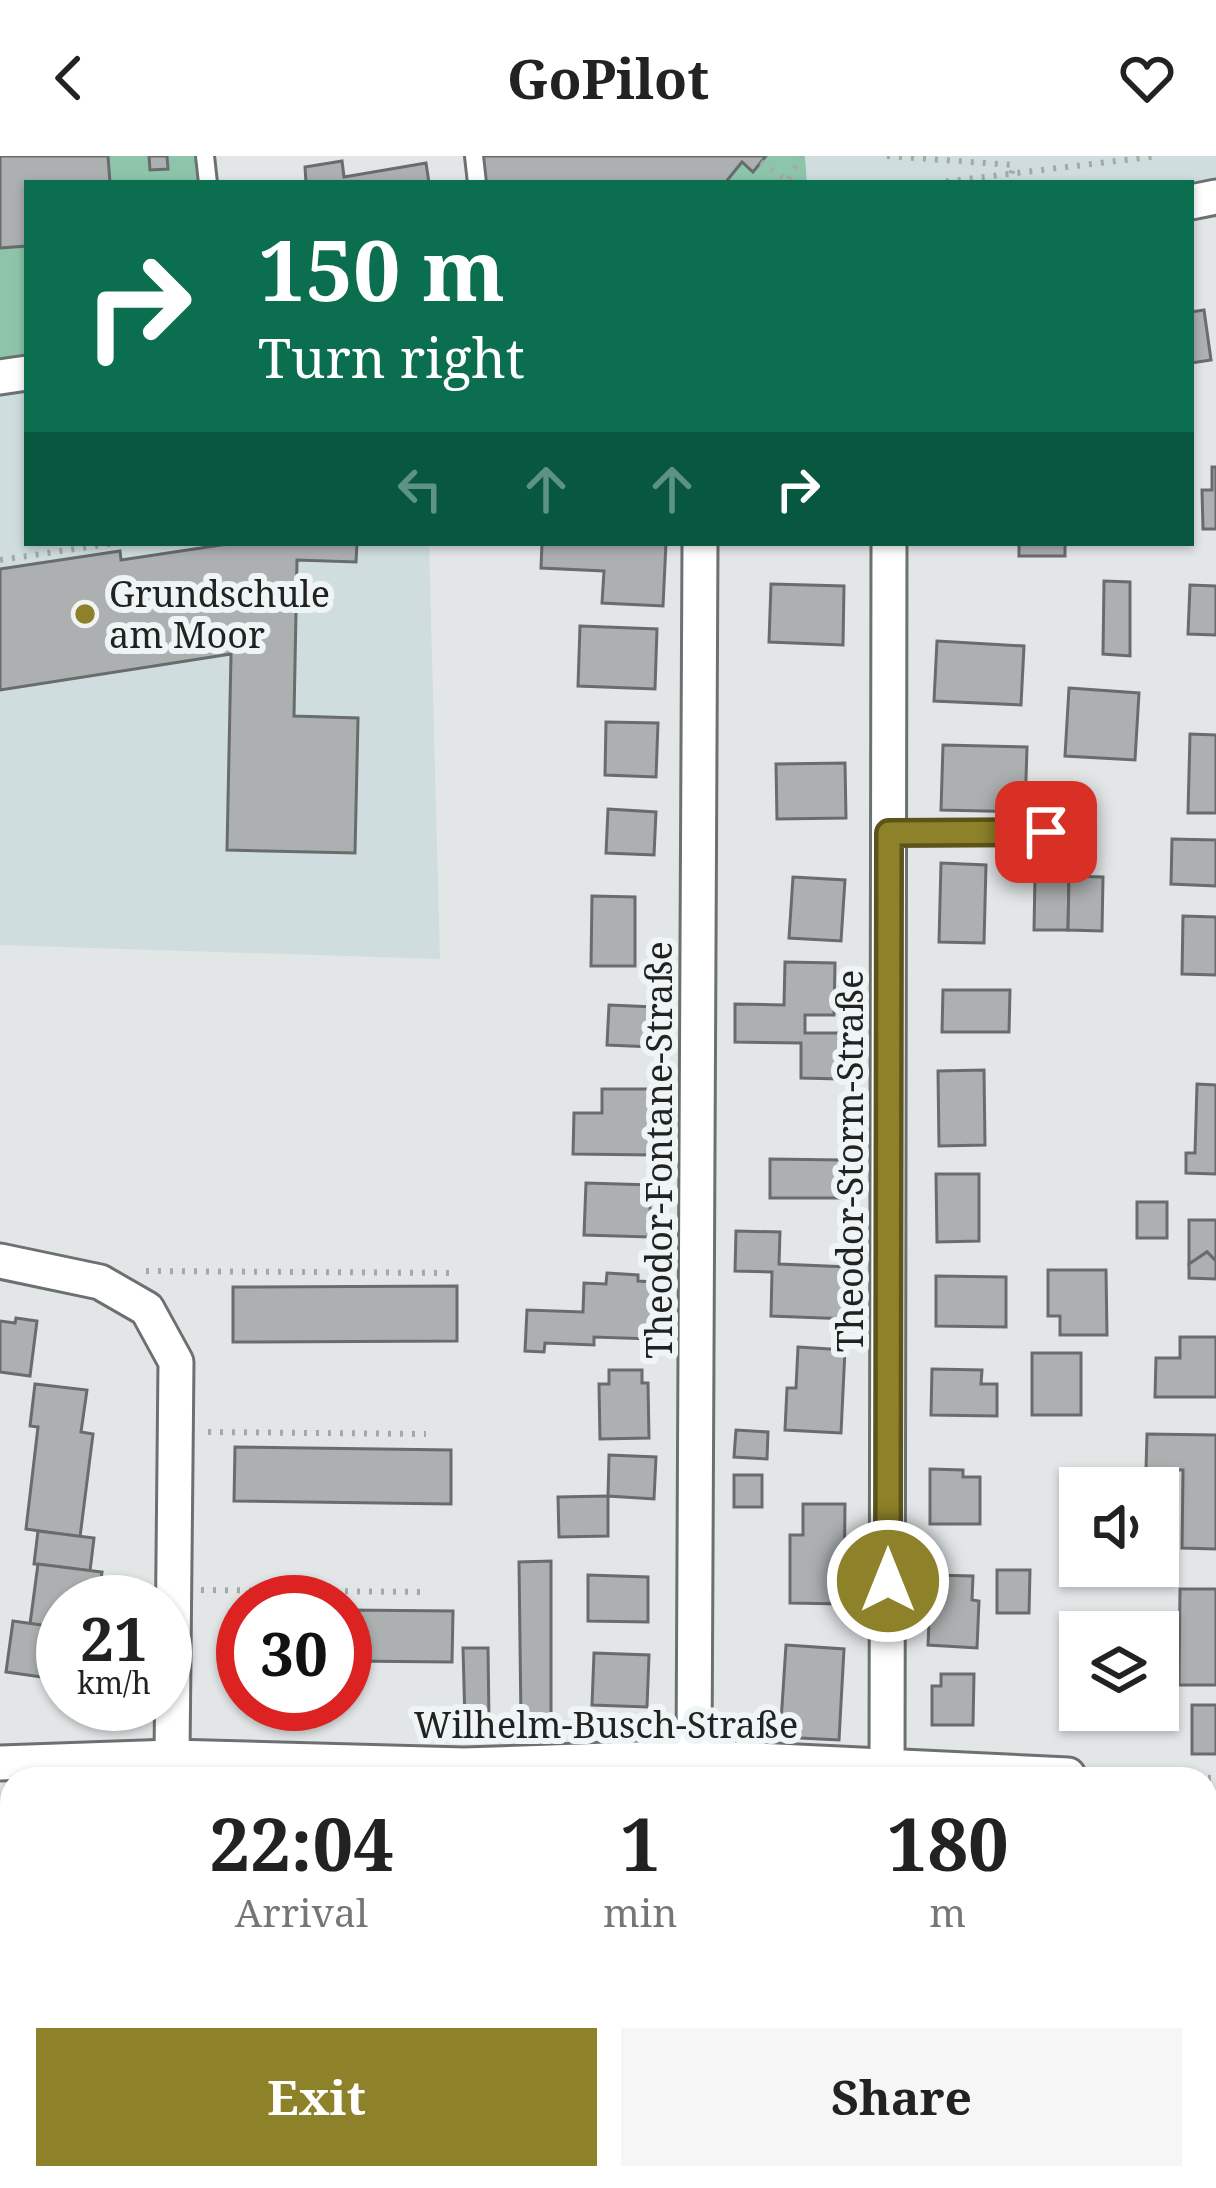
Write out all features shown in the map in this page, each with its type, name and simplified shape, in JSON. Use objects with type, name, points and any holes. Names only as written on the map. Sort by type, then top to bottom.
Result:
[{"type":"street","name":"Theodor-Fontane-Straße","points":[[694,1757],[700,546]]},
{"type":"street","name":"Theodor-Storm-Straße","points":[[887,1767],[889,546]]},
{"type":"street","points":[[0,1262],[100,1282],[147,1309],[176,1362],[173,1575]]},
{"type":"street","points":[[172,1731],[172,1757]]},
{"type":"street","name":"Wilhelm-Busch-Straße","points":[[0,1763],[172,1757],[367,1767]]},
{"type":"street","name":"Wilhelm-Busch-Straße","points":[[541,1767],[694,1757],[815,1767]]},
{"type":"lane","points":[[889,833],[1085,832]]},
{"type":"path","points":[[887,156],[1013,165]]},
{"type":"path","points":[[1018,156],[1009,179],[1158,156]]},
{"type":"path","points":[[761,162],[785,180]]},
{"type":"path","points":[[0,560],[96,546]]},
{"type":"path","points":[[113,1290],[122,1270],[454,1273]]},
{"type":"path","points":[[175,1431],[426,1434]]},
{"type":"path","points":[[192,1589],[426,1592]]},
{"type":"shaded area","points":[[805,156],[1216,156],[1216,197],[1194,201],[1194,180],[807,180]]},
{"type":"shaded area","points":[[24,373],[24,546],[429,546],[440,959],[0,945],[0,377]]},
{"type":"green space","points":[[0,156],[205,156],[208,180],[24,180],[24,373],[0,377]]},
{"type":"green space","points":[[474,156],[805,156],[807,180],[477,180]]},
{"type":"building","points":[[0,156],[108,156],[110,180],[24,180],[24,246],[0,248]]},
{"type":"building","points":[[149,156],[167,156],[168,169],[150,170]]},
{"type":"building","points":[[482,156],[766,156],[753,172],[742,162],[727,180],[484,180]]},
{"type":"building","points":[[342,161],[344,177],[426,163],[429,180],[306,180],[305,167]]},
{"type":"building","points":[[1204,310],[1211,360],[1194,363],[1194,312]]},
{"type":"building","points":[[1212,467],[1216,467],[1216,529],[1203,529],[1202,490],[1212,490]]},
{"type":"building","name":"Grundschule am Moor","points":[[214,546],[357,546],[356,562],[297,560],[294,716],[358,718],[355,853],[227,850],[231,654],[0,690],[0,569],[120,551],[121,560]]},
{"type":"building","points":[[542,546],[666,546],[663,606],[602,603],[604,571],[541,568]]},
{"type":"building","points":[[1019,546],[1065,546],[1065,556],[1019,556]]},
{"type":"building","points":[[1104,581],[1130,582],[1130,656],[1103,654]]},
{"type":"building","points":[[771,584],[844,586],[843,645],[769,642]]},
{"type":"building","points":[[1190,585],[1216,586],[1216,635],[1188,634]]},
{"type":"building","points":[[580,626],[657,629],[655,689],[578,686]]},
{"type":"building","points":[[937,641],[1024,646],[1021,705],[934,701]]},
{"type":"building","points":[[1069,688],[1139,693],[1135,760],[1065,756]]},
{"type":"building","points":[[606,722],[658,723],[656,777],[605,775]]},
{"type":"building","points":[[1190,734],[1216,735],[1216,813],[1188,813]]},
{"type":"building","points":[[943,745],[1027,747],[1025,812],[941,810]]},
{"type":"building","points":[[845,763],[846,818],[777,819],[776,764]]},
{"type":"building","points":[[608,809],[656,812],[654,855],[606,853]]},
{"type":"building","points":[[1172,839],[1216,840],[1216,886],[1171,884]]},
{"type":"building","points":[[941,863],[986,865],[984,943],[939,942]]},
{"type":"building","points":[[1035,876],[1069,876],[1068,930],[1034,930]]},
{"type":"building","points":[[1069,876],[1103,877],[1102,931],[1068,930]]},
{"type":"building","points":[[793,877],[845,880],[841,941],[789,938]]},
{"type":"building","points":[[592,896],[635,897],[635,966],[591,966]]},
{"type":"building","points":[[1183,916],[1216,917],[1216,975],[1182,974]]},
{"type":"building","points":[[785,962],[835,963],[834,1015],[805,1015],[805,1033],[839,1033],[839,1079],[801,1078],[801,1043],[735,1042],[735,1004],[784,1005]]},
{"type":"building","points":[[943,990],[1010,990],[1009,1032],[942,1032]]},
{"type":"building","points":[[609,1005],[654,1007],[652,1047],[607,1045]]},
{"type":"building","points":[[984,1070],[985,1145],[939,1146],[938,1071]]},
{"type":"building","points":[[1197,1084],[1216,1085],[1216,1174],[1186,1173],[1186,1153],[1195,1153]]},
{"type":"building","points":[[602,1089],[654,1089],[654,1155],[573,1154],[574,1113],[602,1113]]},
{"type":"building","points":[[770,1159],[841,1160],[841,1198],[770,1198]]},
{"type":"building","points":[[936,1174],[979,1174],[979,1241],[937,1242]]},
{"type":"building","points":[[586,1183],[651,1185],[649,1237],[584,1235]]},
{"type":"building","points":[[1137,1202],[1167,1202],[1167,1238],[1137,1238]]},
{"type":"building","points":[[1189,1220],[1216,1220],[1216,1261],[1207,1252],[1189,1264]]},
{"type":"building","points":[[736,1231],[780,1232],[779,1264],[849,1267],[848,1319],[771,1316],[772,1272],[735,1271]]},
{"type":"building","points":[[1207,1252],[1216,1261],[1216,1279],[1189,1278],[1189,1264]]},
{"type":"building","points":[[1048,1270],[1106,1270],[1107,1335],[1060,1335],[1060,1316],[1048,1316]]},
{"type":"building","points":[[607,1273],[638,1275],[638,1281],[654,1282],[652,1339],[594,1337],[594,1345],[545,1343],[544,1352],[525,1351],[527,1310],[583,1312],[584,1283],[606,1284]]},
{"type":"building","points":[[936,1276],[1006,1277],[1006,1327],[936,1326]]},
{"type":"building","points":[[457,1286],[457,1341],[233,1342],[233,1287]]},
{"type":"building","points":[[16,1318],[37,1321],[30,1376],[0,1372],[0,1321],[15,1323]]},
{"type":"building","points":[[1180,1337],[1216,1337],[1216,1397],[1155,1397],[1156,1358],[1180,1358]]},
{"type":"building","points":[[798,1347],[845,1350],[841,1433],[785,1430],[787,1388],[796,1388]]},
{"type":"building","points":[[1032,1353],[1081,1353],[1081,1415],[1032,1415]]},
{"type":"building","points":[[932,1369],[982,1370],[981,1384],[997,1384],[997,1416],[931,1415]]},
{"type":"building","points":[[609,1370],[642,1370],[642,1383],[648,1383],[649,1438],[600,1439],[599,1384],[609,1384]]},
{"type":"building","points":[[35,1384],[87,1390],[81,1432],[93,1434],[80,1537],[26,1529],[38,1427],[30,1426]]},
{"type":"building","points":[[736,1430],[768,1432],[767,1459],[734,1457]]},
{"type":"building","points":[[1147,1434],[1216,1435],[1216,1549],[1182,1548],[1183,1470],[1146,1467]]},
{"type":"building","points":[[235,1447],[451,1450],[451,1504],[234,1501]]},
{"type":"building","points":[[609,1455],[656,1457],[654,1499],[608,1496]]},
{"type":"building","points":[[930,1469],[963,1470],[963,1477],[980,1477],[980,1524],[930,1524]]},
{"type":"building","points":[[734,1475],[762,1475],[762,1507],[734,1507]]},
{"type":"building","points":[[608,1496],[608,1536],[559,1537],[558,1497]]},
{"type":"building","points":[[803,1504],[845,1504],[844,1604],[790,1603],[790,1535],[803,1535]]},
{"type":"building","points":[[38,1531],[94,1538],[90,1571],[34,1564]]},
{"type":"building","points":[[551,1561],[551,1722],[521,1722],[519,1562]]},
{"type":"building","points":[[38,1564],[102,1572],[102,1575],[37,1575]]},
{"type":"building","points":[[997,1570],[1030,1570],[1029,1613],[997,1613]]},
{"type":"building","points":[[588,1575],[648,1577],[648,1622],[588,1621]]},
{"type":"building","points":[[931,1575],[973,1576],[972,1600],[979,1601],[977,1648],[928,1645]]},
{"type":"building","points":[[36,1579],[36,1625],[30,1624]]},
{"type":"building","points":[[1180,1589],[1216,1589],[1216,1685],[1179,1685]]},
{"type":"building","points":[[372,1610],[453,1611],[452,1662],[372,1661]]},
{"type":"building","points":[[13,1621],[36,1624],[36,1676],[6,1672]]},
{"type":"building","points":[[786,1645],[844,1649],[839,1740],[780,1737]]},
{"type":"building","points":[[463,1648],[488,1648],[489,1722],[465,1722]]},
{"type":"building","points":[[594,1653],[649,1655],[647,1707],[592,1705]]},
{"type":"building","points":[[941,1674],[974,1674],[973,1725],[932,1725],[932,1686],[941,1686]]},
{"type":"building","points":[[1192,1705],[1216,1705],[1216,1754],[1192,1754]]},
{"type":"place","name":"Grundschule am Moor","points":[[85,614]]},
{"type":"route","points":[[888,1581],[889,833],[1046,832]]}]
